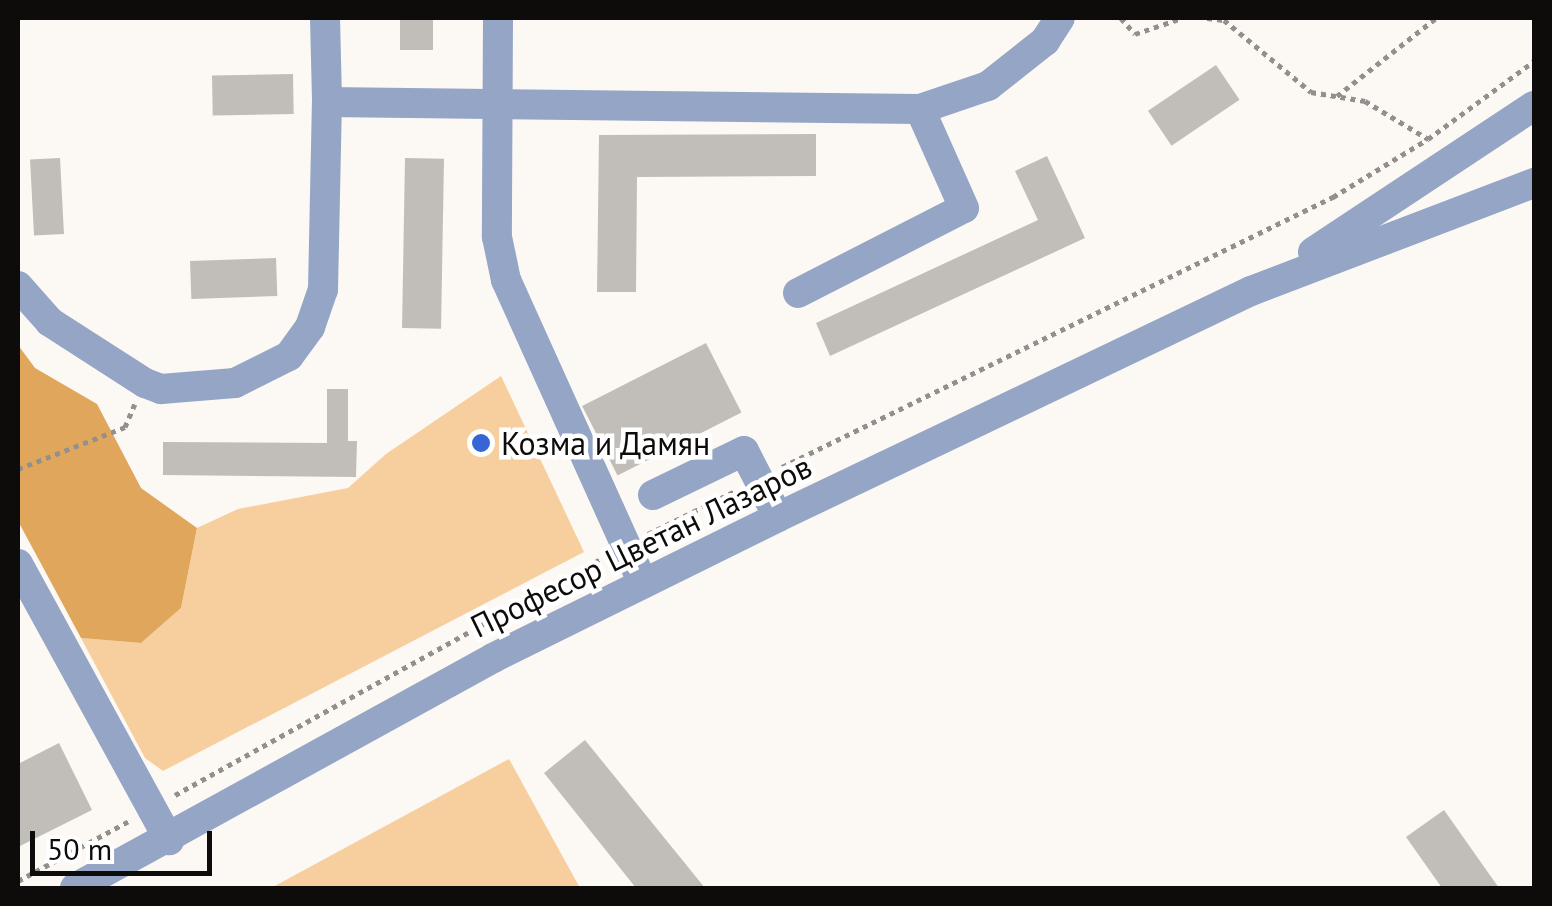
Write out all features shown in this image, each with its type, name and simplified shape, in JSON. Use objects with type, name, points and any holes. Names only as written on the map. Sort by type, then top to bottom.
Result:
[{"type":"street","points":[[18,286],[50,322],[145,384],[161,389],[235,383],[288,356],[310,326],[323,290],[326,18]]},
{"type":"street","points":[[498,18],[497,236],[506,280],[643,584]]},
{"type":"street","points":[[326,102],[920,108],[988,86],[1046,42],[1060,18]]},
{"type":"street","name":"Професор Цветан Лазаров","points":[[1251,292],[1534,106]]},
{"type":"street","points":[[798,293],[964,208],[920,108]]},
{"type":"street","name":"Професор Цветан Лазаров","points":[[76,888],[493,658],[778,517],[1251,292],[1534,183]]},
{"type":"street","points":[[653,495],[744,451],[778,517]]},
{"type":"street","points":[[18,564],[169,840]]},
{"type":"path","points":[[1121,18],[1134,34],[1182,18]]},
{"type":"path","points":[[1207,18],[1224,20],[1311,92],[1365,101],[1428,140]]},
{"type":"path","points":[[1337,96],[1436,18]]},
{"type":"path","points":[[18,468],[125,426],[145,384]]},
{"type":"shaded area","points":[[18,345],[35,368],[97,404],[141,488],[197,528],[181,608],[141,643],[81,638],[18,521]]},
{"type":"shaded area","points":[[501,376],[584,552],[163,771],[145,758],[81,638],[141,643],[181,608],[197,528],[238,509],[348,488],[386,454]]},
{"type":"shaded area","points":[[509,759],[580,888],[271,888]]},
{"type":"building","points":[[400,18],[433,18],[433,50],[400,50]]},
{"type":"building","points":[[1216,65],[1239,100],[1172,146],[1148,111]]},
{"type":"building","points":[[293,74],[294,114],[213,115],[212,75]]},
{"type":"building","points":[[816,134],[816,176],[637,177],[636,292],[597,292],[599,135]]},
{"type":"building","points":[[1047,156],[1085,238],[830,356],[816,323],[1038,220],[1015,171]]},
{"type":"building","points":[[60,158],[64,234],[34,235],[30,160]]},
{"type":"building","points":[[405,158],[444,159],[441,329],[402,328]]},
{"type":"building","points":[[276,258],[277,296],[191,299],[190,261]]},
{"type":"building","points":[[706,343],[741,412],[618,476],[582,406]]},
{"type":"building","points":[[327,389],[348,389],[348,441],[357,441],[356,477],[163,475],[163,442],[327,443]]},
{"type":"building","points":[[585,740],[705,888],[636,888],[544,773]]},
{"type":"building","points":[[59,743],[92,810],[18,847],[18,764]]},
{"type":"building","points":[[1444,810],[1499,888],[1442,888],[1406,837]]},
{"type":"place","name":"Козма и Дамян","points":[[481,443]]}]
